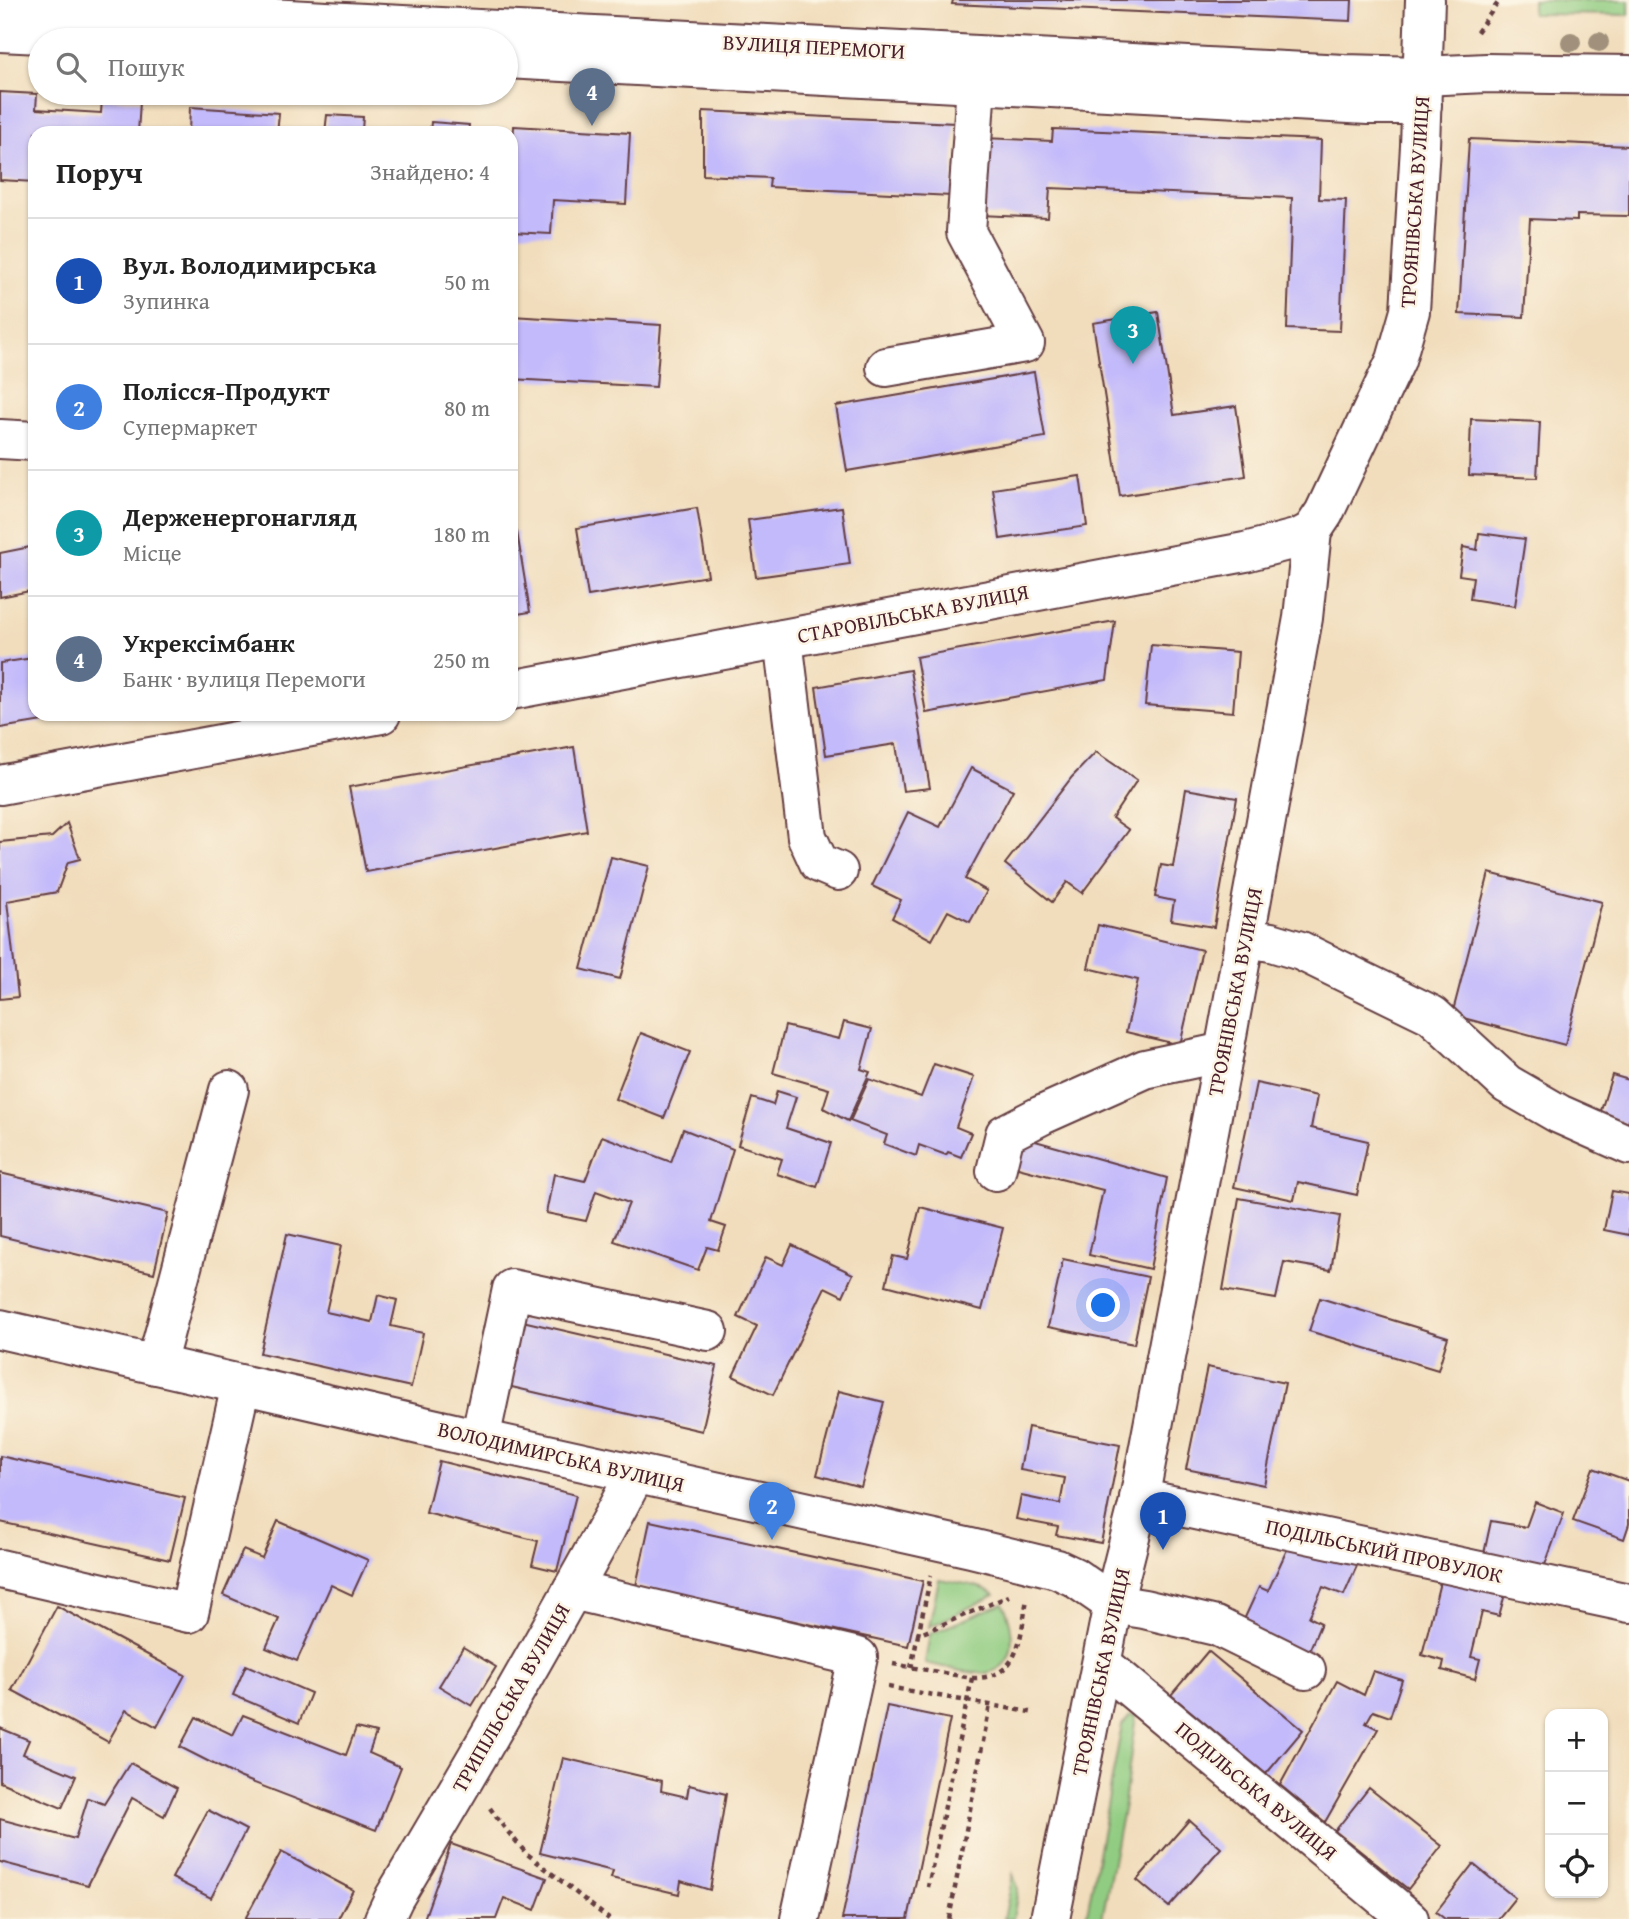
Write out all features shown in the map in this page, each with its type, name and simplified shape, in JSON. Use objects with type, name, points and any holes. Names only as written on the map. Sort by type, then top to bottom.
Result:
[{"type":"street","name":"ТРОЯНІВСЬКА ВУЛИЦЯ","points":[[1050,1919],[1113,1604],[1139,1498],[1224,1052],[1303,618],[1312,531],[1324,513],[1396,360],[1410,311],[1425,0]]},
{"type":"street","name":"ВУЛИЦЯ ПЕРЕМОГИ","points":[[0,4],[240,8],[481,28]]},
{"type":"street","name":"ВУЛИЦЯ ПЕРЕМОГИ","points":[[518,31],[1368,105],[1486,73],[1629,75]]},
{"type":"street","points":[[0,32],[28,33]]},
{"type":"street","name":"ВУЛИЦЯ ПЕРЕМОГИ","points":[[518,59],[976,69]]},
{"type":"street","points":[[886,367],[1025,343],[966,232],[976,69]]},
{"type":"street","name":"ВУЛИЦЯ ПЕРЕМОГИ","points":[[1422,90],[1485,95],[1629,98]]},
{"type":"street","points":[[0,439],[28,440]]},
{"type":"street","name":"СТАРОВІЛЬСЬКА ВУЛИЦЯ","points":[[518,689],[1245,552],[1299,538],[1312,531]]},
{"type":"street","points":[[783,639],[807,837],[819,863],[838,871]]},
{"type":"street","points":[[0,785],[344,721]]},
{"type":"street","points":[[1245,938],[1301,951],[1432,1015],[1507,1084],[1559,1114],[1629,1145]]},
{"type":"street","points":[[996,1171],[1005,1134],[1145,1069],[1224,1052]]},
{"type":"street","points":[[156,1365],[229,1090]]},
{"type":"street","points":[[480,1439],[512,1289],[708,1331]]},
{"type":"street","name":"ВОЛОДИМИРСЬКА ВУЛИЦЯ","points":[[0,1329],[1057,1569],[1074,1577],[1113,1604]]},
{"type":"street","points":[[0,1569],[189,1614],[241,1385]]},
{"type":"street","name":"ТРИПІЛЬСЬКА ВУЛИЦЯ","points":[[384,1919],[635,1475]]},
{"type":"street","name":"ПОДІЛЬСЬКИЙ ПРОВУЛОК","points":[[1139,1498],[1629,1603]]},
{"type":"street","points":[[572,1590],[858,1657],[800,1919]]},
{"type":"street","points":[[1113,1604],[1216,1626],[1307,1670]]},
{"type":"street","name":"ПОДІЛЬСЬКА ВУЛИЦЯ","points":[[1102,1664],[1409,1919]]},
{"type":"path","points":[[1477,32],[1500,0]]},
{"type":"path","points":[[932,1569],[911,1668],[972,1678],[987,1679],[998,1674],[1015,1656],[1027,1599]]},
{"type":"path","points":[[918,1635],[1017,1592]]},
{"type":"path","points":[[928,1887],[972,1678]]},
{"type":"path","points":[[853,1681],[1035,1713]]},
{"type":"path","points":[[949,1919],[990,1705]]},
{"type":"path","points":[[468,1774],[503,1826],[526,1853],[608,1919]]},
{"type":"green space","points":[[1532,0],[1629,0],[1629,15],[1532,14]]},
{"type":"green space","points":[[939,1579],[977,1586],[995,1595],[929,1627]]},
{"type":"green space","points":[[1003,1603],[1012,1633],[1010,1654],[1005,1663],[986,1673],[972,1673],[925,1663],[930,1634]]},
{"type":"green space","points":[[1136,1715],[1124,1804],[1102,1919],[1086,1919],[1122,1725],[1130,1716]]},
{"type":"green space","points":[[1013,1874],[1018,1889],[1013,1919],[1004,1919]]},
{"type":"building","points":[[953,0],[1352,0],[1351,21],[952,4]]},
{"type":"building","points":[[0,92],[28,94],[28,105],[36,105],[36,109],[101,113],[102,105],[140,105],[138,126],[28,126],[28,182],[0,180]]},
{"type":"building","points":[[190,107],[279,113],[278,126],[189,126]]},
{"type":"building","points":[[703,111],[955,123],[952,196],[769,187],[770,178],[703,175]]},
{"type":"building","points":[[327,115],[363,117],[362,126],[326,126]]},
{"type":"building","points":[[431,122],[469,125],[469,126],[431,126]]},
{"type":"building","points":[[518,126],[630,133],[626,204],[553,200],[551,234],[518,232]]},
{"type":"building","points":[[1053,129],[1321,140],[1319,199],[1346,200],[1340,331],[1287,329],[1292,198],[1050,188],[1048,218],[980,215],[983,138],[1052,141]]},
{"type":"building","points":[[1469,139],[1629,146],[1629,216],[1577,215],[1577,221],[1530,219],[1524,317],[1459,314]]},
{"type":"building","points":[[1158,312],[1174,415],[1236,406],[1246,476],[1120,496],[1093,323]]},
{"type":"building","points":[[518,316],[661,325],[656,387],[518,379]]},
{"type":"building","points":[[1034,372],[1045,437],[847,471],[836,406]]},
{"type":"building","points":[[1471,419],[1540,422],[1537,478],[1469,475]]},
{"type":"building","points":[[1080,476],[1087,526],[1000,539],[993,489]]},
{"type":"building","points":[[842,507],[850,564],[756,577],[748,520]]},
{"type":"building","points":[[697,508],[708,576],[588,596],[577,528]]},
{"type":"building","points":[[1479,533],[1525,539],[1515,606],[1470,599],[1473,577],[1459,575],[1463,547],[1477,550]]},
{"type":"building","points":[[518,538],[530,612],[518,614]]},
{"type":"building","points":[[28,547],[28,591],[0,597],[0,553]]},
{"type":"building","points":[[1115,621],[1107,680],[926,713],[916,657]]},
{"type":"building","points":[[1151,645],[1238,652],[1233,712],[1145,705]]},
{"type":"building","points":[[28,659],[28,721],[43,721],[0,728],[0,663]]},
{"type":"building","points":[[910,670],[930,788],[903,791],[896,744],[826,755],[816,687]]},
{"type":"building","points":[[574,747],[587,831],[366,872],[349,787]]},
{"type":"building","points":[[1096,752],[1137,780],[1112,818],[1129,830],[1082,893],[1067,882],[1052,902],[1005,864],[1072,777]]},
{"type":"building","points":[[971,768],[1013,790],[965,879],[987,891],[970,922],[948,911],[932,940],[892,918],[901,900],[872,886],[908,812],[940,827]]},
{"type":"building","points":[[1186,789],[1237,798],[1214,927],[1171,920],[1174,901],[1155,897],[1161,865],[1173,867]]},
{"type":"building","points":[[67,823],[80,859],[68,862],[57,892],[7,901],[18,997],[0,999],[0,842],[52,837]]},
{"type":"building","points":[[611,857],[649,866],[620,979],[581,969]]},
{"type":"building","points":[[1489,873],[1602,902],[1565,1045],[1452,1015]]},
{"type":"building","points":[[1098,925],[1202,950],[1180,1045],[1126,1032],[1138,980],[1088,968]]},
{"type":"building","points":[[844,1022],[872,1029],[861,1069],[870,1072],[848,1121],[823,1108],[829,1089],[773,1073],[785,1026],[839,1039]]},
{"type":"building","points":[[641,1033],[690,1052],[664,1118],[615,1099]]},
{"type":"building","points":[[934,1064],[974,1077],[956,1127],[971,1133],[961,1157],[948,1152],[946,1155],[919,1145],[916,1156],[884,1144],[887,1135],[850,1121],[869,1079],[921,1097]]},
{"type":"building","points":[[1612,1075],[1629,1080],[1629,1125],[1600,1114]]},
{"type":"building","points":[[1256,1083],[1317,1096],[1311,1128],[1368,1141],[1357,1195],[1298,1182],[1294,1200],[1234,1187]]},
{"type":"building","points":[[777,1091],[796,1097],[786,1128],[831,1143],[817,1187],[777,1174],[782,1159],[738,1145],[752,1098],[773,1105]]},
{"type":"building","points":[[683,1129],[733,1149],[711,1222],[726,1227],[718,1250],[707,1247],[698,1270],[614,1241],[629,1203],[596,1191],[586,1221],[546,1213],[554,1174],[585,1181],[602,1136],[671,1162]]},
{"type":"building","points":[[1021,1137],[1167,1178],[1150,1269],[1089,1255],[1103,1190],[1014,1167]]},
{"type":"building","points":[[0,1173],[168,1213],[154,1273],[0,1236]]},
{"type":"building","points":[[1612,1191],[1629,1194],[1629,1235],[1604,1230]]},
{"type":"building","points":[[1239,1198],[1340,1216],[1331,1270],[1284,1262],[1276,1299],[1223,1290]]},
{"type":"building","points":[[920,1207],[1003,1228],[982,1310],[886,1285],[893,1256],[907,1259]]},
{"type":"building","points":[[287,1234],[341,1246],[326,1312],[372,1322],[378,1295],[397,1300],[391,1326],[423,1333],[411,1387],[260,1353]]},
{"type":"building","points":[[792,1245],[853,1274],[843,1296],[825,1287],[773,1395],[733,1376],[757,1326],[738,1317],[766,1257],[783,1265]]},
{"type":"building","points":[[1063,1259],[1148,1277],[1134,1344],[1048,1327]]},
{"type":"building","points":[[1320,1298],[1448,1337],[1438,1370],[1309,1331]]},
{"type":"building","points":[[518,1320],[717,1366],[702,1431],[503,1385]]},
{"type":"building","points":[[1207,1367],[1285,1383],[1264,1485],[1186,1469]]},
{"type":"building","points":[[839,1391],[884,1402],[861,1487],[817,1475]]},
{"type":"building","points":[[1028,1427],[1120,1445],[1101,1543],[1056,1535],[1058,1527],[1016,1519],[1021,1496],[1060,1504],[1065,1478],[1020,1470]]},
{"type":"building","points":[[0,1456],[185,1498],[170,1560],[0,1522]]},
{"type":"building","points":[[439,1461],[576,1495],[557,1571],[532,1565],[538,1541],[426,1513]]},
{"type":"building","points":[[1593,1468],[1629,1481],[1629,1524],[1624,1539],[1573,1521]]},
{"type":"building","points":[[1535,1502],[1564,1513],[1542,1573],[1482,1563],[1491,1521],[1526,1527]]},
{"type":"building","points":[[278,1521],[368,1560],[352,1595],[331,1585],[297,1661],[266,1648],[279,1619],[223,1595],[243,1550],[262,1558]]},
{"type":"building","points":[[650,1521],[923,1581],[908,1646],[636,1586]]},
{"type":"building","points":[[1290,1543],[1360,1559],[1344,1595],[1323,1587],[1309,1617],[1321,1623],[1307,1656],[1242,1624],[1259,1587],[1268,1591]]},
{"type":"building","points":[[1441,1578],[1505,1594],[1499,1616],[1482,1612],[1471,1657],[1480,1659],[1475,1679],[1442,1670],[1444,1661],[1422,1655]]},
{"type":"building","points":[[57,1606],[185,1675],[157,1727],[126,1710],[108,1742],[12,1690]]},
{"type":"building","points":[[463,1647],[496,1667],[472,1706],[439,1686]]},
{"type":"building","points":[[1208,1651],[1303,1730],[1266,1774],[1171,1695]]},
{"type":"building","points":[[246,1665],[311,1693],[299,1723],[233,1695]]},
{"type":"building","points":[[1373,1671],[1402,1680],[1390,1717],[1373,1711],[1366,1723],[1378,1729],[1325,1822],[1280,1785],[1337,1681],[1364,1695]]},
{"type":"building","points":[[887,1706],[950,1719],[908,1919],[842,1919]]},
{"type":"building","points":[[243,1715],[346,1755],[356,1728],[376,1733],[369,1753],[401,1767],[376,1830],[239,1777],[180,1747],[196,1717],[233,1735]]},
{"type":"building","points":[[0,1728],[29,1740],[23,1754],[76,1776],[62,1808],[0,1782]]},
{"type":"building","points":[[563,1758],[662,1781],[661,1791],[687,1797],[689,1785],[726,1794],[710,1890],[681,1881],[679,1894],[611,1878],[613,1871],[540,1853]]},
{"type":"building","points":[[130,1763],[177,1788],[164,1816],[132,1798],[88,1885],[0,1862],[0,1819],[75,1839],[88,1798],[104,1804]]},
{"type":"building","points":[[1369,1788],[1442,1846],[1408,1889],[1335,1831]]},
{"type":"building","points":[[208,1810],[246,1830],[211,1898],[172,1878]]},
{"type":"building","points":[[1189,1820],[1221,1848],[1169,1907],[1137,1880]]},
{"type":"building","points":[[451,1844],[547,1878],[535,1910],[504,1898],[496,1919],[424,1919]]},
{"type":"building","points":[[281,1852],[353,1890],[338,1919],[245,1919]]},
{"type":"building","points":[[1473,1864],[1515,1898],[1498,1919],[1445,1919],[1436,1912]]},
{"type":"place","name":"Укрексімбанк","points":[[592,126]]},
{"type":"place","name":"Держенергонагляд","points":[[1133,364]]},
{"type":"place","name":"Полісся-Продукт","points":[[772,1540]]},
{"type":"place","name":"Вул. Володимирська","points":[[1163,1550]]}]
